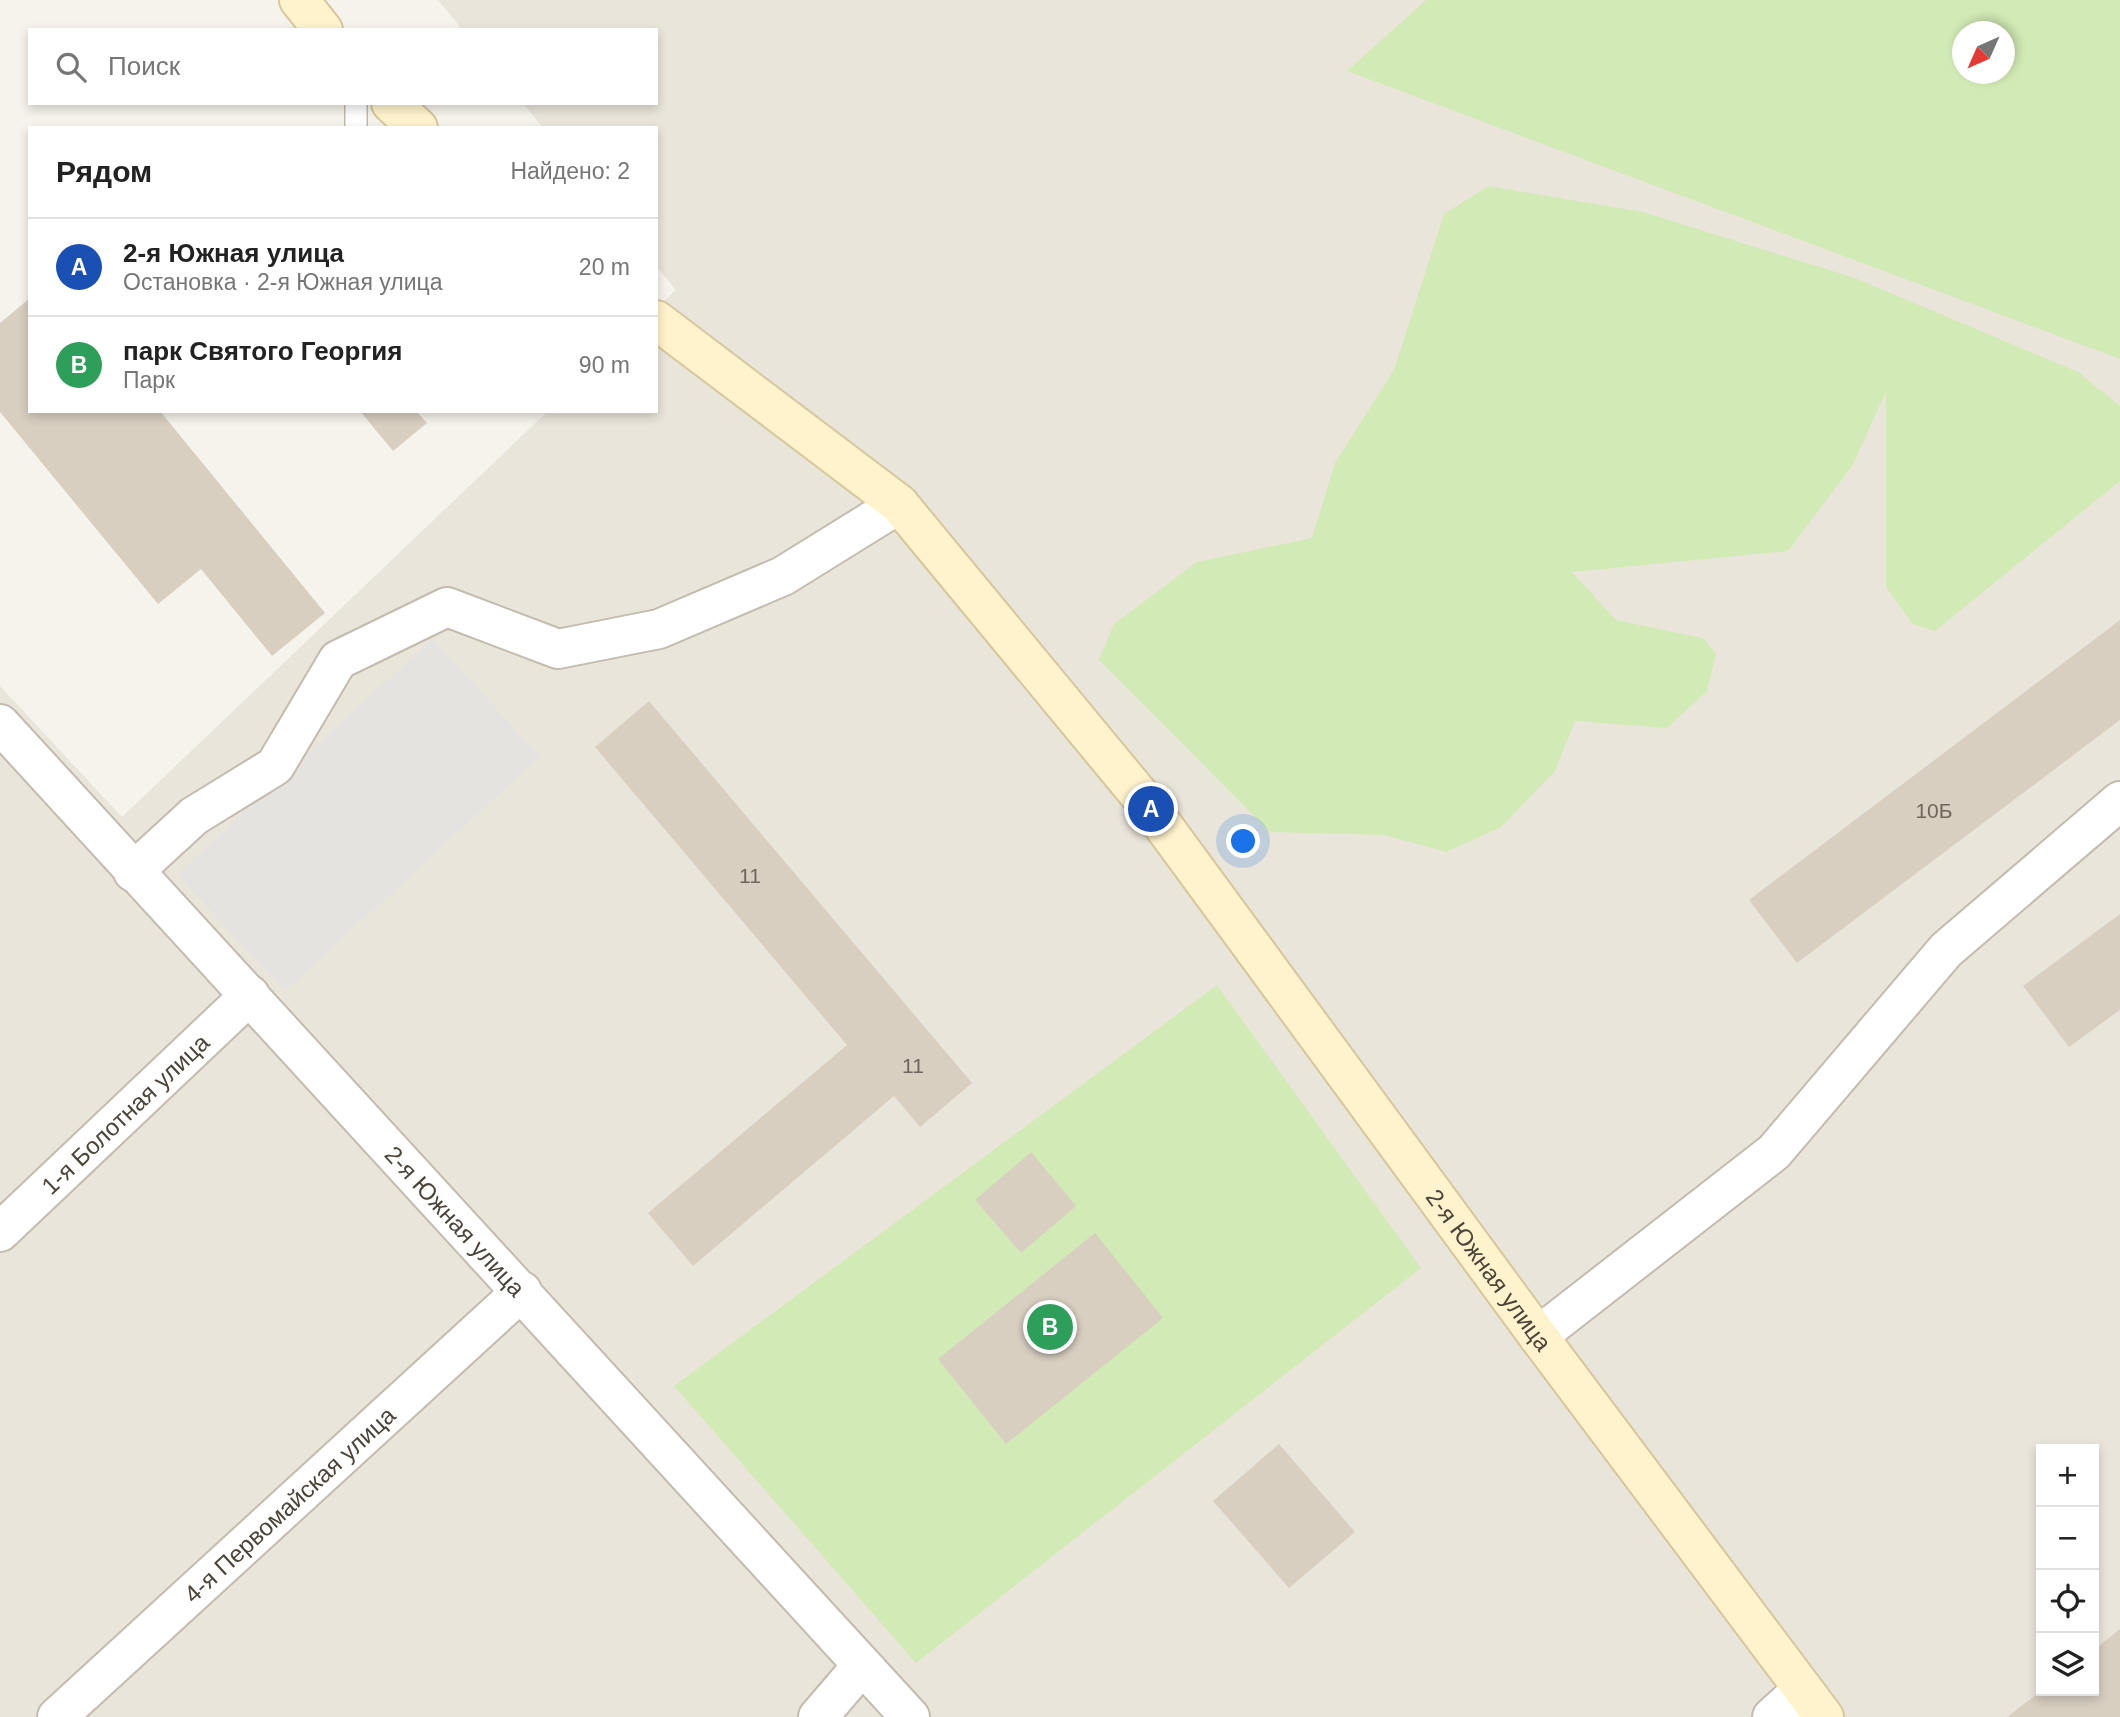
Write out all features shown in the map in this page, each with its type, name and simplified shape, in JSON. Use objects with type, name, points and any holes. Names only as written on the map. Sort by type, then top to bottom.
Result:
[{"type":"street","points":[[299,0],[321,28]]},
{"type":"street","points":[[393,105],[416,126]]},
{"type":"street","name":"2-я Южная улица","points":[[665,334],[899,504],[1151,809],[1538,1336],[1813,1703]]},
{"type":"street","points":[[133,872],[194,816],[275,766],[338,660],[447,607],[558,649],[659,629],[783,576],[899,504]]},
{"type":"street","name":"2-я Южная улица","points":[[0,724],[910,1717]]},
{"type":"street","points":[[1538,1336],[1774,1152],[1946,950],[2120,801]]},
{"type":"street","name":"1-я Болотная улица","points":[[0,1232],[250,995]]},
{"type":"street","name":"4-я Первомайская улица","points":[[57,1717],[522,1291]]},
{"type":"street","points":[[818,1717],[854,1675],[868,1671]]},
{"type":"street","points":[[1772,1717],[1813,1703]]},
{"type":"lane","points":[[356,105],[356,126]]},
{"type":"shaded area","points":[[438,0],[2120,0],[2120,1717],[0,1717],[0,686],[122,817],[546,413],[658,413],[658,306],[676,290],[658,268],[658,126],[541,126],[525,105],[658,105],[658,28],[461,28]]},
{"type":"shaded area","points":[[432,639],[540,756],[285,991],[177,874]]},
{"type":"green space","points":[[1426,0],[2120,0],[2120,359],[1347,71]]},
{"type":"green space","points":[[1488,186],[1643,212],[1855,278],[2078,372],[2120,406],[2120,481],[1935,631],[1913,624],[1886,587],[1886,392],[1852,466],[1788,551],[1572,572],[1616,620],[1703,638],[1716,654],[1707,691],[1667,728],[1575,721],[1555,771],[1501,827],[1446,852],[1385,835],[1270,832],[1099,660],[1114,624],[1197,562],[1312,538],[1335,463],[1394,370],[1444,214]]},
{"type":"green space","points":[[1217,985],[1421,1268],[916,1663],[674,1386]]},
{"type":"building","points":[[28,300],[28,413],[162,413],[325,613],[272,656],[201,569],[158,604],[0,412],[0,323]]},
{"type":"building","points":[[362,413],[418,413],[427,423],[393,451]]},
{"type":"building","points":[[2120,620],[2120,720],[1797,963],[1749,900]]},
{"type":"building","points":[[649,701],[972,1083],[920,1127],[894,1096],[693,1266],[648,1213],[847,1045],[595,747]]},
{"type":"building","points":[[2120,914],[2120,1010],[2069,1047],[2023,986]]},
{"type":"building","points":[[1031,1152],[1076,1206],[1021,1253],[975,1200]]},
{"type":"building","points":[[1095,1233],[1163,1318],[1006,1444],[938,1359]]},
{"type":"building","points":[[1279,1444],[1355,1532],[1289,1588],[1213,1501]]},
{"type":"building","points":[[2120,1629],[2120,1717],[2007,1717],[2036,1695],[2099,1696],[2099,1646]]},
{"type":"place","name":"2-я Южная улица","points":[[1151,809]]},
{"type":"place","name":"парк Святого Георгия","points":[[1050,1327]]}]
